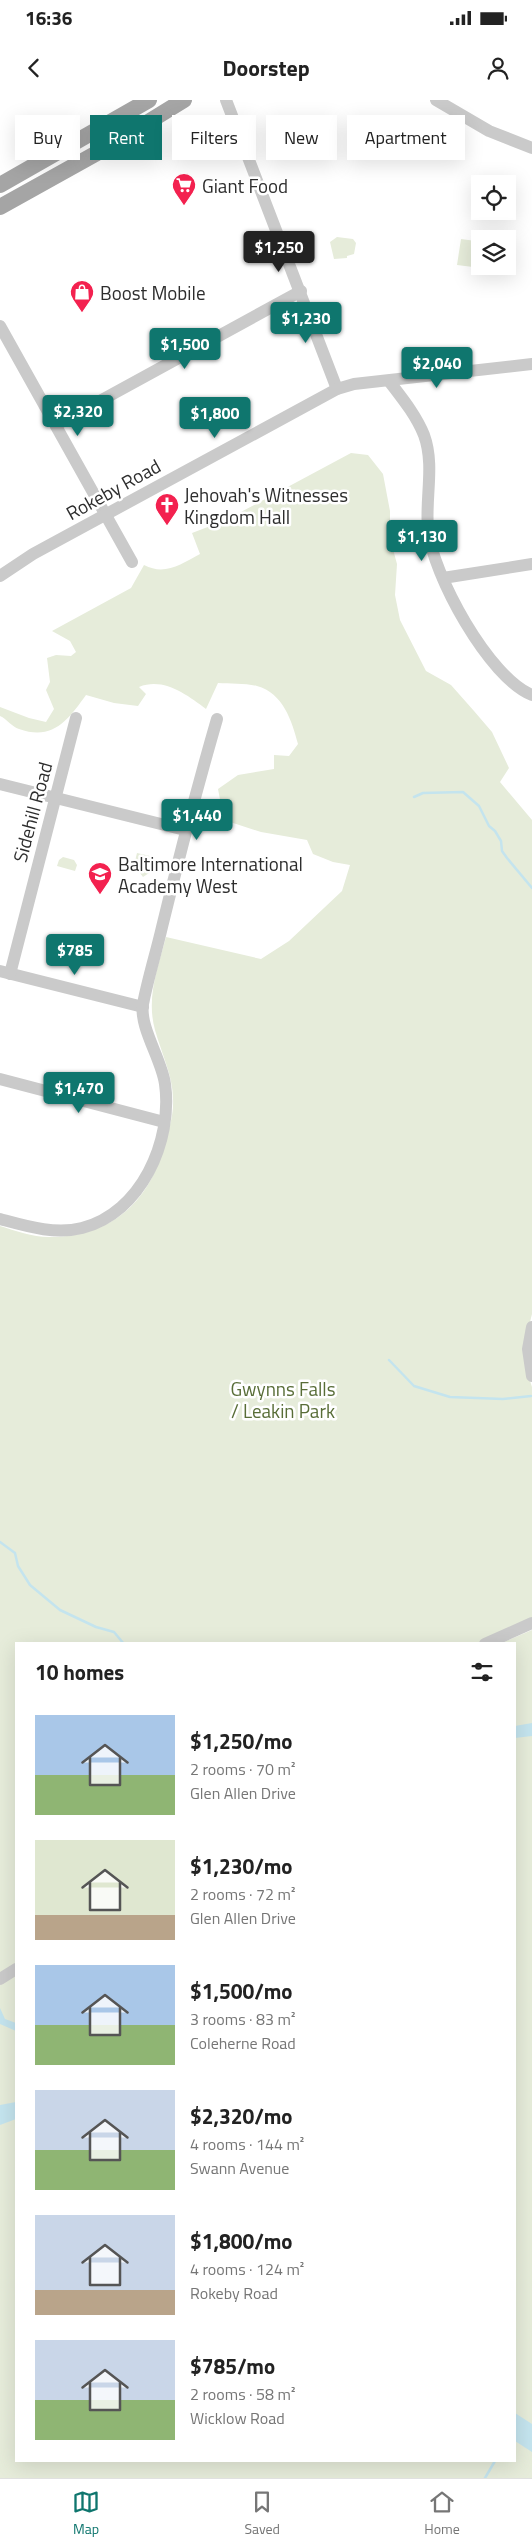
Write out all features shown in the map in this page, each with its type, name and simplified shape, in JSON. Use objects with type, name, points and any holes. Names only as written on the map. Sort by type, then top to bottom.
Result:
[{"type":"main road","points":[[0,185],[149,100]]},
{"type":"main road","points":[[0,207],[106,148],[184,100]]},
{"type":"street","points":[[226,100],[338,389]]},
{"type":"street","points":[[436,100],[489,131],[532,148]]},
{"type":"street","points":[[56,425],[301,291]]},
{"type":"street","points":[[0,326],[132,562]]},
{"type":"street","name":"Rokeby Road","points":[[0,576],[14,565],[338,389],[389,380],[532,364]]},
{"type":"street","points":[[389,380],[407,404],[424,436],[430,470],[428,530],[430,544],[443,578],[479,642],[512,682],[532,695]]},
{"type":"street","points":[[443,578],[532,564]]},
{"type":"street","name":"Sidehill Road","points":[[5,972],[76,718]]},
{"type":"street","points":[[0,1219],[40,1229],[68,1230],[82,1228],[108,1217],[129,1201],[141,1184],[155,1155],[167,1108],[165,1081],[142,1007],[185,830],[217,719]]},
{"type":"street","points":[[0,784],[185,830]]},
{"type":"street","points":[[5,972],[142,1007]]},
{"type":"street","points":[[0,1079],[164,1122]]},
{"type":"street","points":[[532,1327],[528,1349],[532,1376]]},
{"type":"street","points":[[489,1642],[532,1623]]},
{"type":"street","points":[[0,1979],[15,1970]]},
{"type":"green space","points":[[337,237],[353,239],[356,243],[354,254],[347,256],[347,258],[334,259],[330,242]]},
{"type":"green space","points":[[461,239],[471,240],[471,267],[457,265]]},
{"type":"green space","name":"Gwynns Falls / Leakin Park","points":[[351,453],[368,455],[383,474],[390,511],[390,538],[397,564],[395,595],[400,620],[426,671],[451,685],[492,732],[509,768],[500,782],[532,820],[532,1314],[527,1350],[529,1378],[532,1387],[532,1621],[485,1642],[15,1642],[15,1965],[0,1975],[0,1226],[26,1234],[46,1237],[73,1235],[92,1230],[109,1223],[124,1213],[148,1185],[157,1168],[167,1136],[173,1105],[171,1082],[155,1030],[152,1006],[154,983],[166,937],[261,959],[289,941],[342,891],[350,865],[333,862],[313,854],[307,840],[261,832],[224,820],[218,789],[238,775],[274,769],[274,755],[289,756],[298,744],[293,726],[285,709],[274,695],[266,690],[252,685],[218,683],[206,709],[183,693],[157,684],[139,687],[146,694],[138,706],[114,703],[86,695],[66,720],[50,730],[41,732],[31,732],[14,727],[0,716],[0,707],[46,722],[54,709],[46,690],[50,682],[47,658],[56,655],[71,656],[76,652],[70,641],[52,631],[131,588],[144,565],[152,568],[166,569],[179,565],[200,554],[192,533],[226,520]]},
{"type":"green space","points":[[137,853],[150,856],[155,861],[154,865],[149,867],[149,873],[143,877],[134,865]]},
{"type":"green space","points":[[63,857],[74,860],[77,865],[75,871],[57,866],[59,860]]},
{"type":"green space","points":[[532,1630],[532,2478],[0,2478],[0,1985],[15,1976],[15,2462],[516,2462],[516,1642],[504,1642]]},
{"type":"water","points":[[532,1723],[532,1736],[516,1738],[516,1726]]},
{"type":"water","points":[[0,2008],[5,2019],[15,2023],[15,2031],[0,2024]]},
{"type":"water","points":[[15,2102],[15,2119],[0,2125],[0,2105]]},
{"type":"water","points":[[516,2414],[532,2424],[532,2452],[516,2442]]},
{"type":"waterway","points":[[414,797],[423,793],[463,792],[479,806],[489,826],[495,831],[501,841],[502,851],[532,888]]},
{"type":"waterway","points":[[389,1360],[414,1386],[450,1397],[503,1399],[531,1396]]},
{"type":"waterway","points":[[0,1542],[15,1553],[18,1566],[30,1585],[60,1610],[96,1627],[114,1632],[122,1642]]},
{"type":"waterway","points":[[485,2478],[494,2462]]},
{"type":"place","name":"Giant Food","points":[[184,206]]},
{"type":"place","name":"Boost Mobile","points":[[82,313]]},
{"type":"place","name":"Jehovah's Witnesses Kingdom Hall","points":[[167,526]]},
{"type":"place","name":"Baltimore International Academy West","points":[[100,895]]}]
